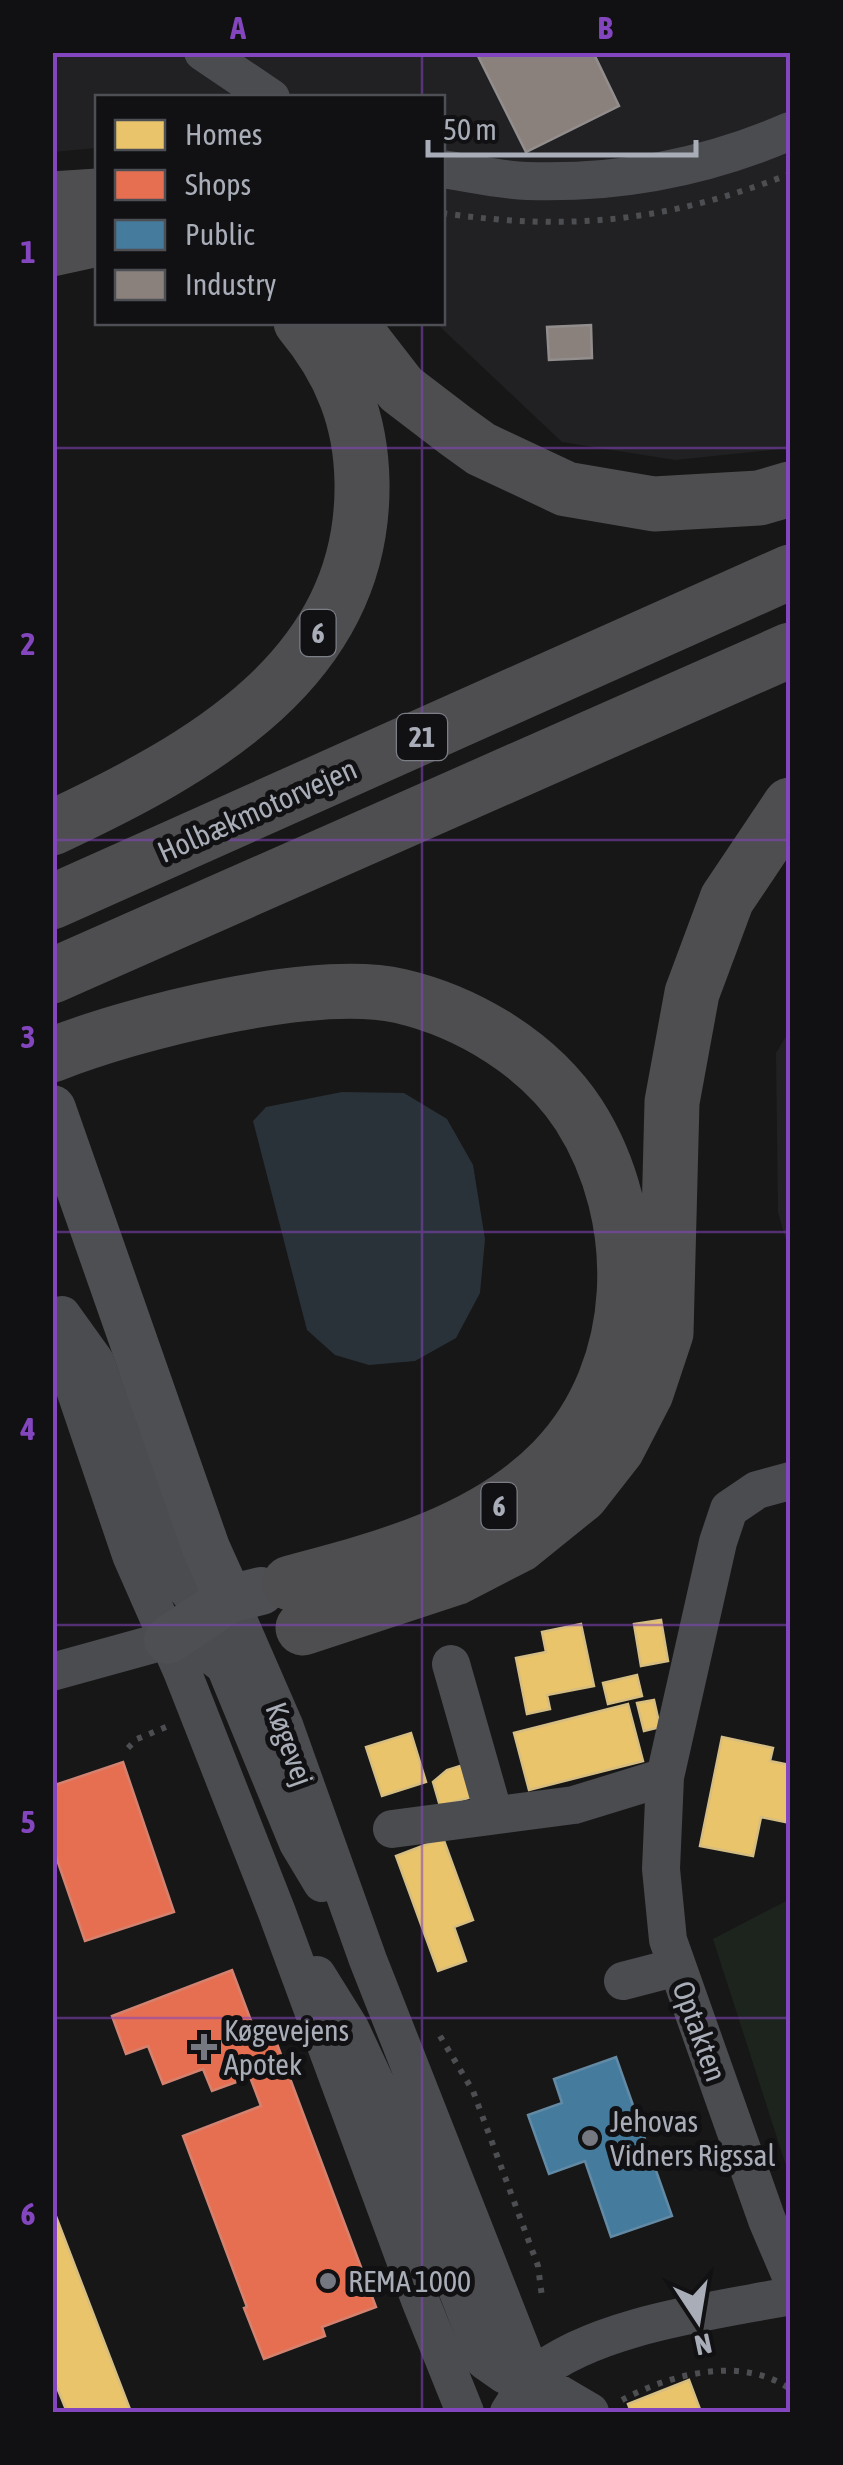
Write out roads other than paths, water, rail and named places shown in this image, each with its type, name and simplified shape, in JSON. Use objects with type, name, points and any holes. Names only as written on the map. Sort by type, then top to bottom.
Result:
[{"type":"highway","points":[[52,199],[95,196]]},
{"type":"highway","points":[[52,249],[95,240]]},
{"type":"highway","name":"6","points":[[52,828],[133,790],[212,743],[278,684],[332,612],[358,546],[362,511],[358,434],[346,392],[325,350],[304,325]]},
{"type":"highway","points":[[351,325],[402,389],[456,431],[481,449],[566,489],[654,504],[759,498],[790,489]]},
{"type":"highway","name":"Holbækmotorvejen","points":[[52,902],[790,572]]},
{"type":"highway","name":"21","points":[[52,976],[790,650]]},
{"type":"highway","points":[[297,1606],[455,1578],[519,1544],[582,1495],[618,1449],[646,1394],[666,1334],[672,1102],[692,993],[726,899],[790,805]]},
{"type":"highway","name":"6","points":[[52,1055],[89,1041],[266,1000],[325,991],[398,996],[468,1019],[530,1060],[578,1114],[611,1180],[626,1252],[621,1325],[606,1377],[581,1426],[554,1460],[502,1504],[297,1606]]},
{"type":"main road","name":"Køgevej","points":[[57,1123],[206,1548],[218,1606]]},
{"type":"main road","name":"6","points":[[218,1606],[297,1606]]},
{"type":"main road","points":[[168,1640],[218,1606]]},
{"type":"street","points":[[203,52],[267,95]]},
{"type":"street","points":[[445,168],[524,181],[628,178],[746,150],[790,131]]},
{"type":"street","points":[[52,1302],[95,1360],[177,1579],[218,1606]]},
{"type":"street","points":[[52,1322],[131,1555],[276,1910],[465,2412]]},
{"type":"street","name":"Optakten","points":[[790,1482],[757,1490],[729,1509],[718,1542],[665,1777],[661,1869],[668,1940],[767,2220],[790,2274]]},
{"type":"street","name":"Køgevej","points":[[218,1606],[249,1645],[284,1725],[368,1960],[546,2412]]},
{"type":"street","points":[[52,1672],[168,1640],[249,1645],[297,1606]]},
{"type":"street","points":[[168,1640],[202,1648],[225,1666],[298,1843],[368,1960]]},
{"type":"street","points":[[450,1664],[494,1815]]},
{"type":"street","points":[[392,1828],[574,1805],[665,1777]]},
{"type":"street","points":[[276,1910],[350,2028],[384,2100],[485,2360],[506,2375],[532,2378],[590,2412]]},
{"type":"street","points":[[624,1980],[677,1967]]},
{"type":"street","points":[[509,2412],[532,2378],[557,2359],[587,2346],[679,2318],[790,2296]]},
{"type":"place","name":"Køgevejens Apotek","points":[[204,2047]]},
{"type":"place","name":"Jehovas Vidners Rigssal","points":[[590,2138]]},
{"type":"place","name":"REMA 1000","points":[[328,2281]]}]
